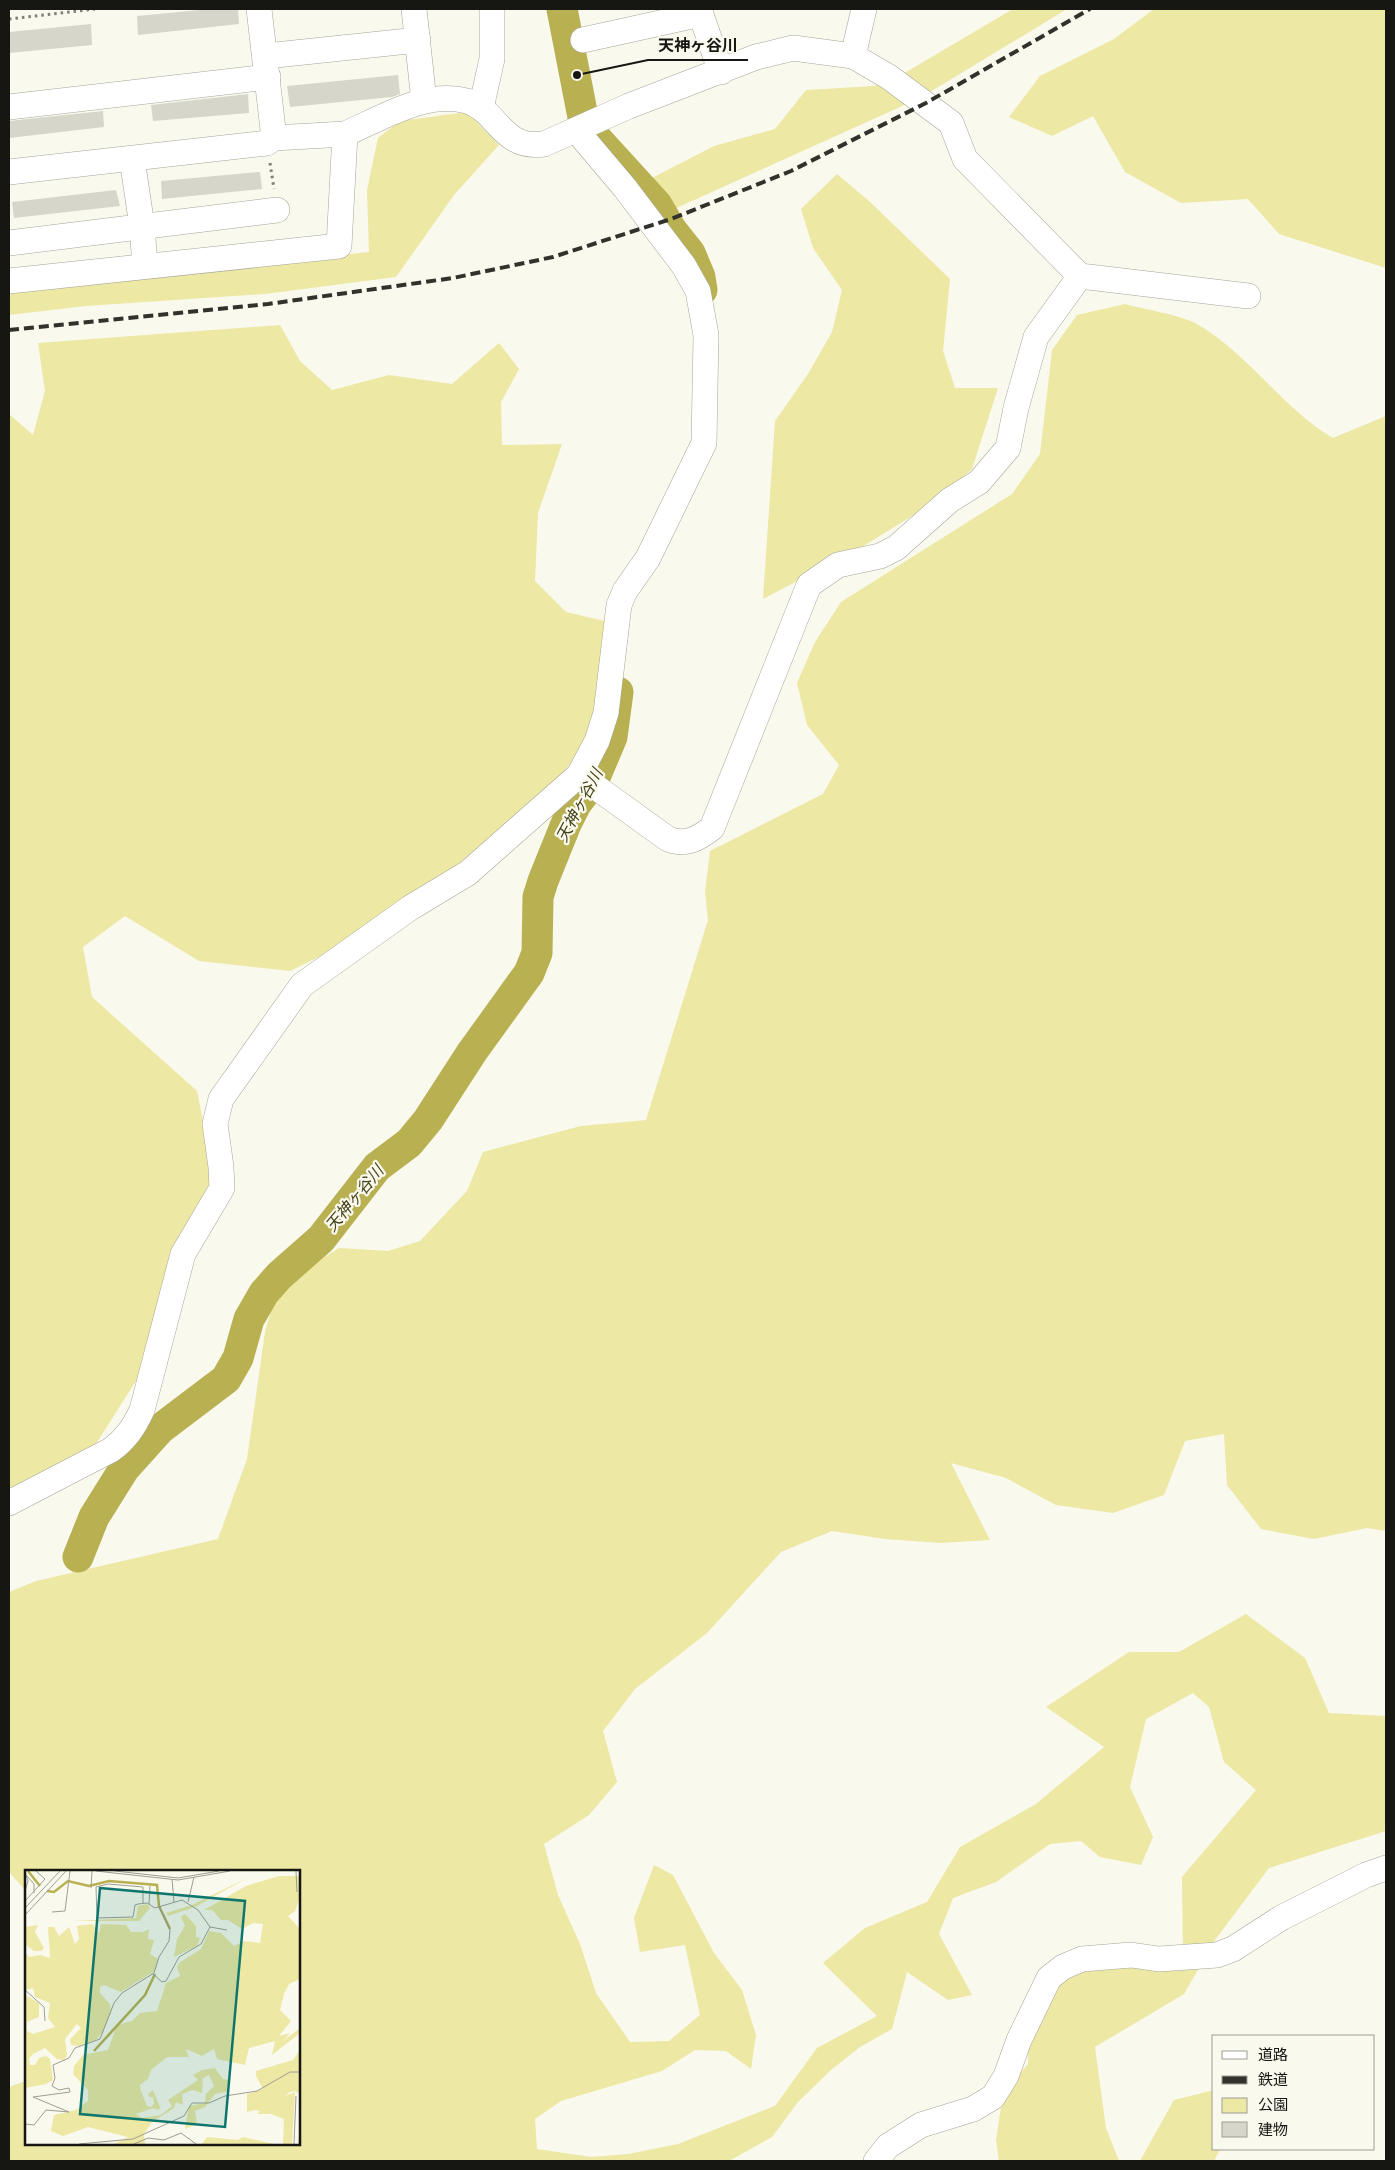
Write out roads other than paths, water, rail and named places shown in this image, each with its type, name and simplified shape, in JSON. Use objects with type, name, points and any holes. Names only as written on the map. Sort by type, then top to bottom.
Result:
[{"type":"street","points":[[259,9],[274,138]]},
{"type":"street","points":[[414,9],[424,101]]},
{"type":"street","points":[[481,108],[492,59],[492,9]]},
{"type":"street","points":[[853,56],[864,9]]},
{"type":"street","points":[[583,40],[700,11],[721,72]]},
{"type":"street","points":[[9,107],[418,40]]},
{"type":"street","points":[[9,172],[267,143],[274,138],[345,134],[424,101],[466,101],[481,108],[510,137],[532,146],[544,144],[629,106],[756,57],[793,48],[853,56],[889,77],[951,123],[966,158],[1080,276],[1248,296]]},
{"type":"street","points":[[9,1503],[111,1450],[124,1441],[134,1427],[142,1410],[183,1254],[222,1188],[215,1124],[221,1099],[302,985],[410,908],[468,873],[587,780],[606,713],[620,605],[625,591],[648,558],[704,443],[706,335],[698,291],[684,266],[625,188],[583,127]]},
{"type":"street","points":[[9,281],[340,246],[345,134]]},
{"type":"street","points":[[132,159],[142,226],[145,266]]},
{"type":"street","points":[[9,243],[277,210]]},
{"type":"street","points":[[587,780],[668,839],[677,843],[688,842],[702,836],[712,828],[809,586],[838,565],[880,556],[896,548],[950,500],[978,482],[1008,448],[1016,408],[1036,337],[1080,276]]},
{"type":"street","points":[[876,2161],[888,2146],[921,2125],[973,2109],[993,2097],[1006,2076],[1019,2040],[1049,1978],[1063,1967],[1082,1959],[1131,1955],[1159,1959],[1217,1955],[1233,1949],[1281,1918],[1366,1875],[1386,1868]]},
{"type":"waterway","name":"天神ヶ谷川","points":[[562,9],[583,117],[595,137],[657,205],[671,229],[690,253],[700,277],[702,290]]},
{"type":"waterway","name":"天神ヶ谷川","points":[[78,1557],[94,1517],[124,1469],[160,1429],[226,1379],[238,1358],[249,1319],[264,1293],[279,1276],[321,1239],[377,1167],[409,1143],[428,1120],[472,1052],[529,973],[537,953],[538,897],[543,881],[566,824],[576,804],[593,782],[612,737],[618,692]]},
{"type":"railway","points":[[9,330],[268,304],[453,278],[553,257],[671,219],[791,171],[926,103],[1090,9]]},
{"type":"place","name":"天神ヶ谷川","points":[[577,75]]}]
